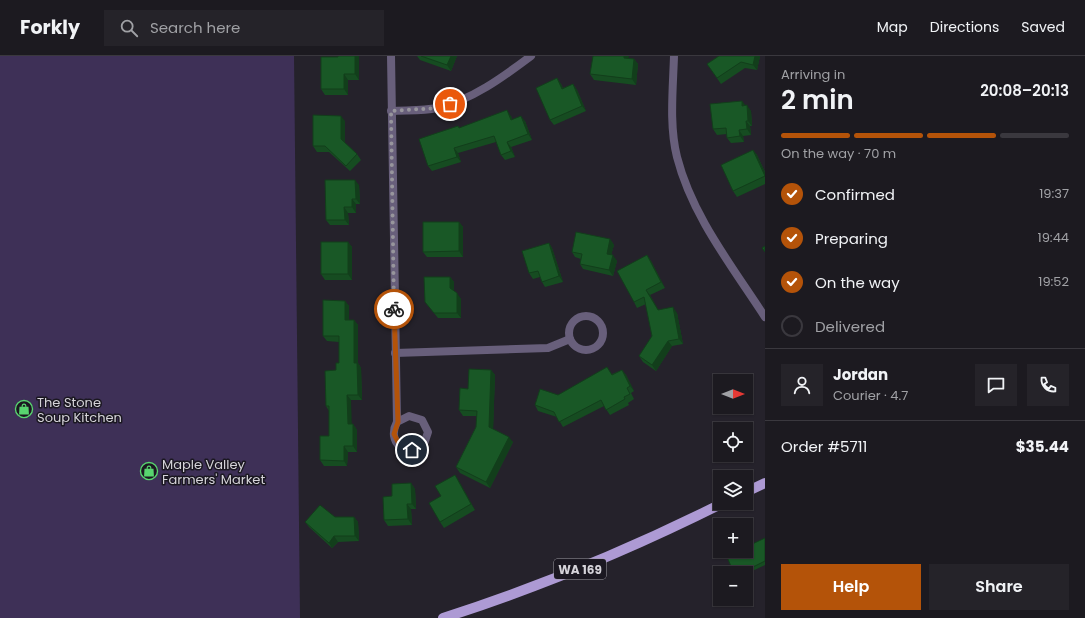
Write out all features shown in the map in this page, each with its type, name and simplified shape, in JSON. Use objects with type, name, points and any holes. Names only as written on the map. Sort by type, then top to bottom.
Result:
[{"type":"main road","points":[[753,488],[764,483]]},
{"type":"main road","name":"WA 169","points":[[443,618],[500,600],[586,567],[713,508]]},
{"type":"street","points":[[391,56],[395,353],[398,422],[394,434],[400,446],[412,450],[424,444],[428,432],[422,420],[409,416],[398,422]]},
{"type":"street","points":[[391,111],[437,108],[462,100],[506,75],[531,56]]},
{"type":"street","points":[[674,56],[672,114],[677,156],[688,190],[707,228],[765,317]]},
{"type":"street","points":[[579,317],[592,317],[602,326],[602,340],[592,349],[579,348],[570,339],[570,326],[579,317]]},
{"type":"street","points":[[395,353],[548,348],[570,339]]},
{"type":"shaded area","name":"Maple Valley Farmers' Market","points":[[0,56],[294,56],[300,618],[0,618]]},
{"type":"building","points":[[355,56],[355,74],[344,74],[344,89],[321,89],[321,57]]},
{"type":"building","points":[[421,56],[451,56],[447,65]]},
{"type":"building","points":[[593,56],[624,56],[624,58],[634,59],[632,79],[590,74]]},
{"type":"building","points":[[719,56],[755,56],[753,65],[741,62],[717,78],[707,64]]},
{"type":"building","points":[[557,78],[562,89],[573,84],[582,106],[550,120],[536,88]]},
{"type":"building","points":[[742,101],[742,106],[747,105],[748,121],[746,121],[747,129],[739,130],[740,136],[727,138],[726,128],[713,129],[710,104]]},
{"type":"building","points":[[507,110],[511,120],[521,116],[528,134],[507,142],[511,151],[501,155],[494,136],[454,148],[457,157],[428,166],[419,139],[458,126],[459,128]]},
{"type":"building","points":[[313,115],[341,116],[341,139],[357,154],[346,166],[325,146],[313,146]]},
{"type":"building","points":[[753,150],[765,176],[733,191],[721,165]]},
{"type":"building","points":[[325,180],[355,180],[356,199],[352,199],[352,207],[344,207],[345,220],[326,220]]},
{"type":"building","points":[[423,222],[459,222],[459,251],[423,252]]},
{"type":"building","points":[[576,232],[610,239],[607,254],[613,255],[609,270],[580,264],[582,254],[572,252]]},
{"type":"building","points":[[321,242],[348,242],[348,274],[321,274]]},
{"type":"building","points":[[549,243],[559,276],[542,282],[538,271],[529,273],[522,251]]},
{"type":"building","points":[[647,255],[661,282],[646,290],[658,310],[673,307],[679,339],[668,341],[652,365],[639,356],[652,336],[644,297],[634,302],[617,271]]},
{"type":"building","points":[[424,277],[450,277],[450,288],[457,293],[457,313],[434,313],[425,302]]},
{"type":"building","points":[[323,300],[345,301],[345,320],[354,320],[354,363],[357,363],[358,395],[347,395],[348,424],[353,424],[353,446],[344,446],[344,461],[320,460],[320,436],[329,436],[329,406],[326,406],[325,371],[336,370],[336,363],[339,363],[339,336],[323,336]]},
{"type":"building","points":[[607,367],[612,375],[622,370],[630,386],[627,388],[630,394],[624,397],[625,399],[606,410],[601,400],[559,422],[554,412],[535,405],[540,389],[558,395]]},
{"type":"building","points":[[469,369],[491,370],[489,427],[509,437],[486,482],[456,467],[476,427],[477,411],[459,410],[460,388],[468,389]]},
{"type":"building","points":[[455,475],[471,504],[440,522],[429,503],[441,496],[435,486]]},
{"type":"building","points":[[411,483],[412,504],[407,504],[408,519],[384,520],[383,497],[392,496],[392,484]]},
{"type":"building","points":[[320,505],[335,517],[354,517],[355,536],[334,536],[329,543],[305,522]]},
{"type":"building","points":[[765,538],[765,561],[753,567],[731,566],[727,558],[753,558],[753,544]]},
{"type":"way so far","points":[[394,309],[391,111],[437,108],[450,104]]},
{"type":"place","name":"The Stone Soup Kitchen","points":[[24,409]]},
{"type":"place","name":"Maple Valley Farmers' Market","points":[[149,471]]},
{"type":"route","points":[[394,309],[398,422],[394,428],[394,434],[395,441],[400,446],[405,450],[412,450]]}]
